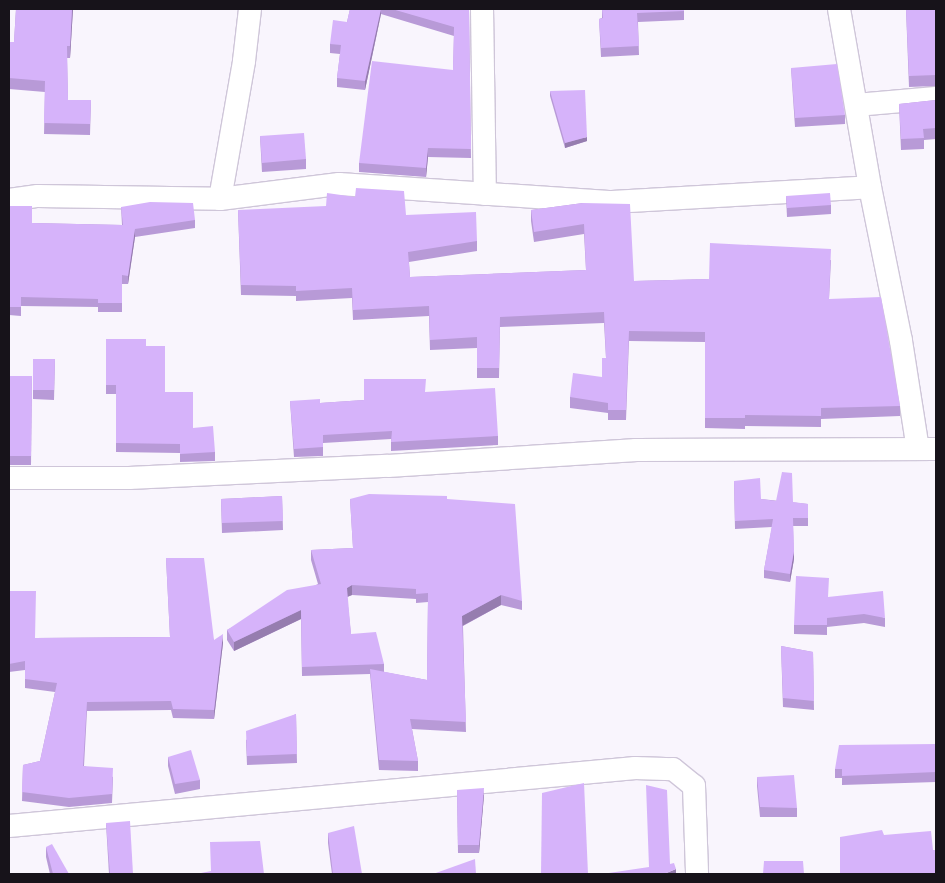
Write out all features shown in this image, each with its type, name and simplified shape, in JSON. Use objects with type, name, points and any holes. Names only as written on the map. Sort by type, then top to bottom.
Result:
[{"type":"street","points":[[220,199],[244,61],[250,9]]},
{"type":"street","points":[[482,9],[485,194]]},
{"type":"street","points":[[9,478],[139,477],[388,466],[636,450],[927,449],[870,187],[839,9]]},
{"type":"street","points":[[856,105],[936,98]]},
{"type":"street","points":[[9,200],[38,196],[220,199],[339,184],[612,202],[870,187]]},
{"type":"street","points":[[9,826],[635,768],[673,769],[694,786],[698,874]]},
{"type":"building","points":[[16,9],[72,9],[70,46],[67,46],[68,100],[91,100],[90,124],[44,123],[45,81],[9,78],[9,42],[14,42]]},
{"type":"building","points":[[350,9],[381,9],[365,81],[337,78],[341,45],[330,44],[333,20],[347,22]]},
{"type":"building","points":[[392,9],[469,9],[471,149],[428,148],[426,168],[359,163],[372,61],[453,70],[454,27]]},
{"type":"building","points":[[602,9],[684,9],[684,11],[637,13],[639,46],[601,48],[599,19],[603,18]]},
{"type":"building","points":[[906,9],[936,9],[936,75],[909,76]]},
{"type":"building","points":[[837,64],[845,115],[795,118],[791,68]]},
{"type":"building","points":[[585,90],[587,137],[565,143],[550,91]]},
{"type":"building","points":[[936,100],[936,128],[923,129],[924,138],[901,139],[899,104]]},
{"type":"building","points":[[304,133],[306,159],[262,163],[260,136]]},
{"type":"building","points":[[356,188],[404,191],[406,215],[476,212],[477,241],[408,252],[410,277],[586,270],[584,224],[534,232],[531,210],[583,203],[630,204],[634,281],[709,279],[710,243],[831,249],[829,299],[881,297],[900,406],[821,408],[821,416],[745,415],[745,418],[705,418],[705,332],[629,331],[626,410],[608,410],[608,403],[570,397],[573,373],[602,377],[602,358],[606,358],[604,312],[500,317],[499,368],[477,368],[477,337],[430,340],[429,306],[353,310],[352,288],[296,291],[296,286],[241,285],[238,210],[326,206],[327,193],[355,197]]},
{"type":"building","points":[[830,193],[831,205],[787,208],[786,196]]},
{"type":"building","points":[[150,202],[193,203],[195,220],[135,229],[128,276],[122,275],[122,303],[98,303],[98,299],[21,297],[21,307],[9,307],[9,206],[32,206],[32,223],[123,225],[121,207]]},
{"type":"building","points":[[106,339],[146,339],[146,346],[165,346],[165,392],[193,392],[193,428],[213,426],[215,452],[180,454],[180,444],[116,443],[116,385],[106,385]]},
{"type":"building","points":[[33,359],[55,359],[54,390],[33,390]]},
{"type":"building","points":[[10,376],[32,376],[31,456],[9,456]]},
{"type":"building","points":[[364,379],[426,379],[425,392],[495,388],[498,436],[391,442],[392,431],[323,435],[323,447],[294,449],[290,401],[320,399],[320,403],[364,400]]},
{"type":"building","points":[[782,472],[792,473],[793,502],[808,504],[808,518],[793,518],[794,551],[790,574],[764,570],[773,519],[735,521],[734,481],[760,478],[761,499],[776,501]]},
{"type":"building","points":[[369,494],[447,496],[447,499],[515,504],[522,601],[501,595],[462,616],[466,722],[410,719],[418,761],[379,760],[370,669],[427,680],[428,593],[416,594],[416,589],[352,585],[347,588],[351,634],[376,632],[384,664],[302,667],[301,610],[234,642],[227,630],[287,590],[321,584],[311,550],[353,548],[350,499]]},
{"type":"building","points":[[282,496],[283,521],[222,523],[221,499]]},
{"type":"building","points":[[166,558],[204,558],[214,640],[223,634],[214,710],[173,709],[171,701],[87,702],[83,766],[113,768],[112,794],[69,798],[22,792],[23,765],[40,761],[57,683],[25,679],[25,661],[9,664],[9,591],[36,591],[35,638],[170,637]]},
{"type":"building","points":[[796,576],[829,578],[828,597],[883,591],[885,618],[864,614],[827,618],[827,625],[794,625]]},
{"type":"building","points":[[781,646],[813,652],[814,701],[783,698]]},
{"type":"building","points":[[296,714],[297,754],[247,756],[246,731]]},
{"type":"building","points":[[936,744],[936,772],[842,776],[842,769],[835,769],[839,745]]},
{"type":"building","points":[[191,750],[200,780],[175,784],[168,757]]},
{"type":"building","points":[[794,775],[797,808],[760,807],[757,777]]},
{"type":"building","points":[[584,783],[588,874],[541,874],[542,793]]},
{"type":"building","points":[[646,785],[667,790],[670,864],[674,863],[676,869],[664,874],[602,874],[649,867]]},
{"type":"building","points":[[484,788],[479,845],[458,845],[457,790]]},
{"type":"building","points":[[130,821],[133,874],[110,874],[106,823]]},
{"type":"building","points":[[354,826],[362,874],[333,874],[328,833]]},
{"type":"building","points":[[882,830],[884,835],[931,831],[933,850],[936,850],[936,874],[840,874],[840,837]]},
{"type":"building","points":[[260,841],[264,874],[196,874],[211,871],[210,842]]},
{"type":"building","points":[[52,844],[69,874],[53,874],[46,847]]},
{"type":"building","points":[[475,859],[476,874],[433,874]]},
{"type":"building","points":[[764,861],[803,861],[804,874],[763,874]]}]
